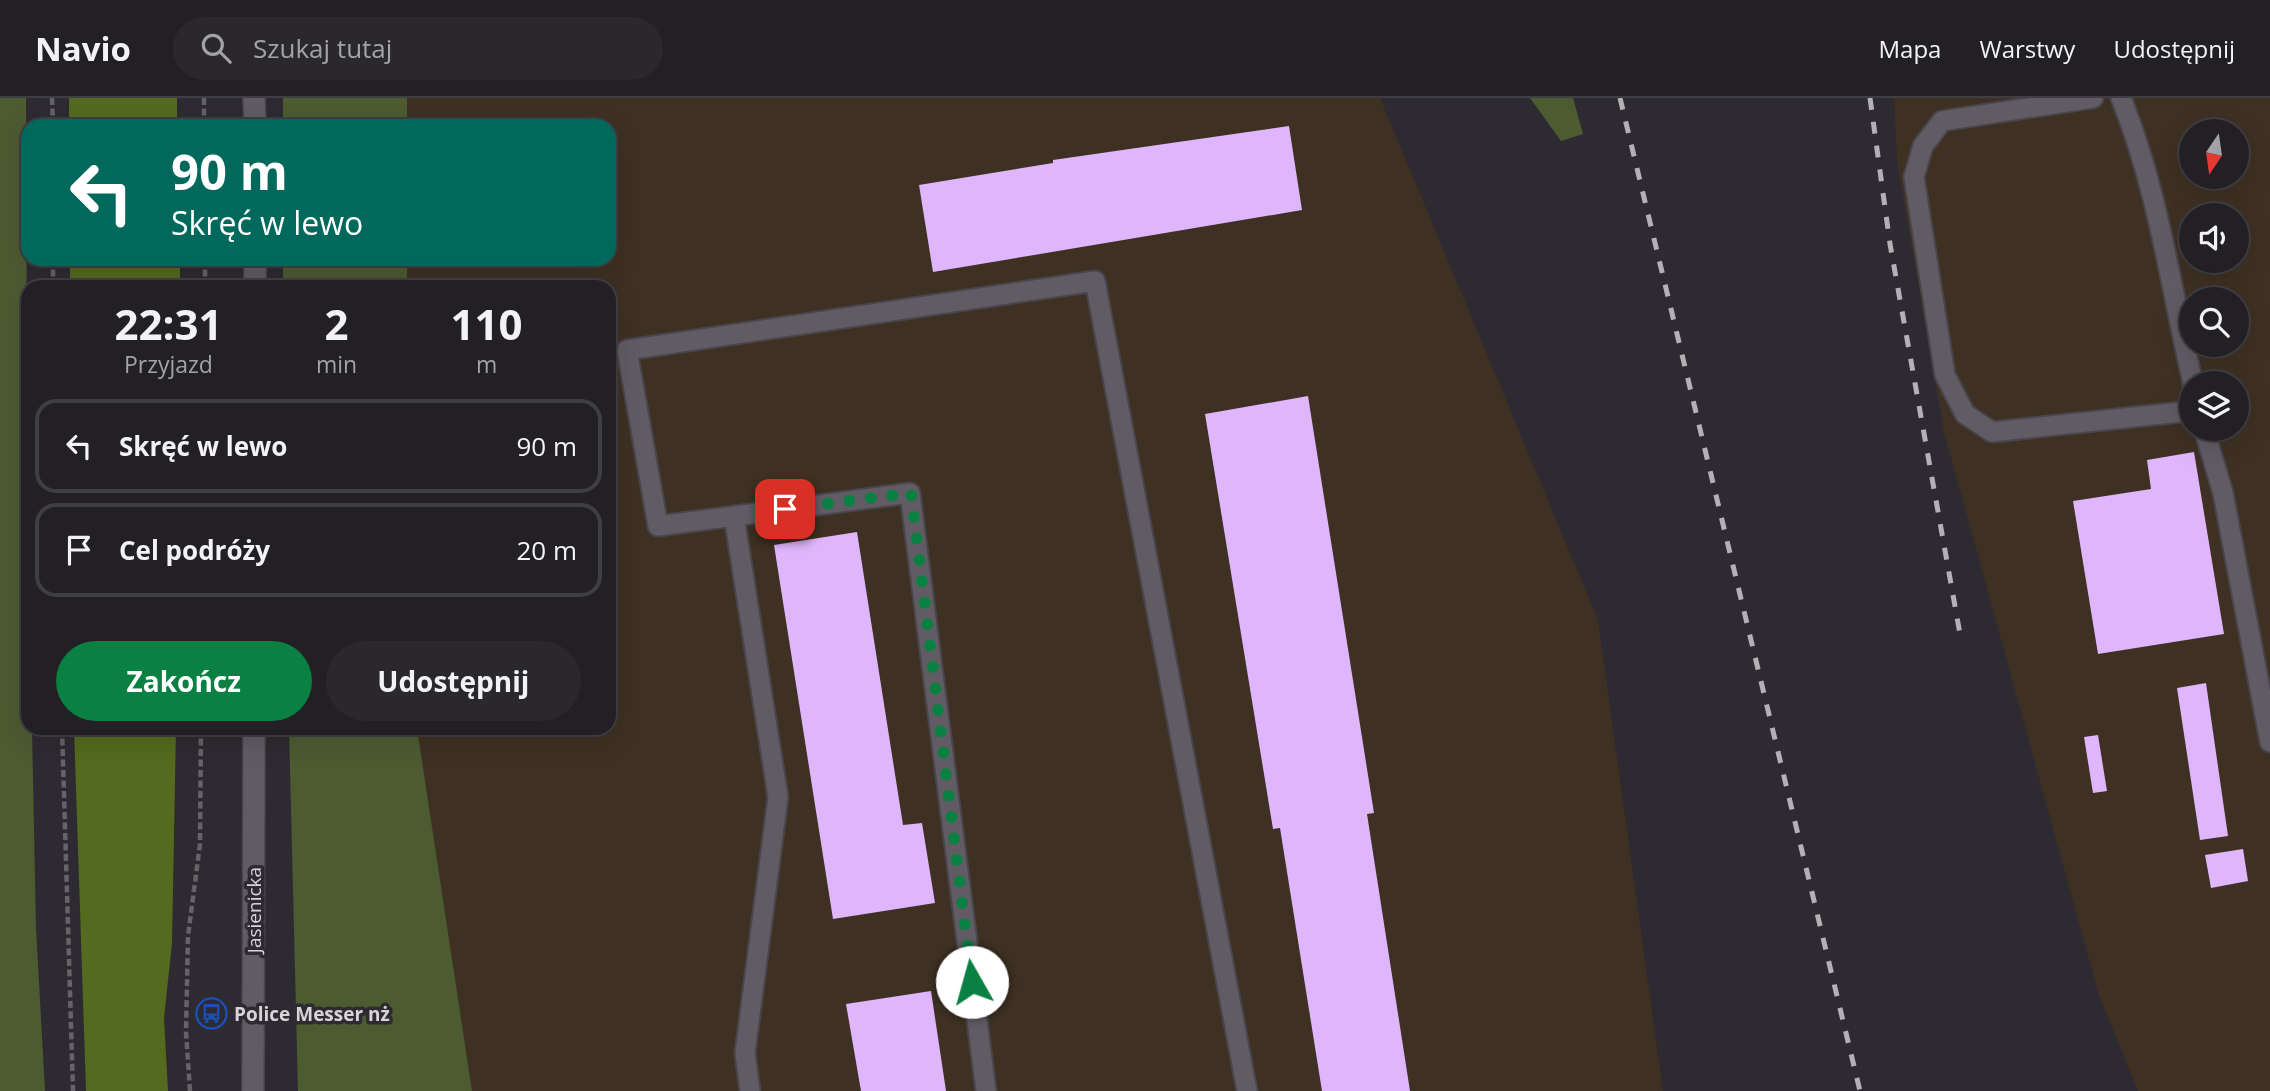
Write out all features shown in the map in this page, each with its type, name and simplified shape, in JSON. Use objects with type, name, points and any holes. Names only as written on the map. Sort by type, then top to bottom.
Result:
[{"type":"main road","points":[[254,98],[254,119]]},
{"type":"main road","name":"Jasienicka","points":[[253,1091],[254,735]]},
{"type":"lane","points":[[2092,98],[1942,121],[1923,146],[1914,177],[1945,375],[1965,414],[1992,432],[2179,412]]},
{"type":"lane","points":[[2120,98],[2138,141],[2166,244],[2191,371]]},
{"type":"lane","points":[[986,1091],[911,493],[658,526],[626,349],[1095,281],[1247,1091]]},
{"type":"lane","points":[[2208,441],[2223,493],[2270,742]]},
{"type":"lane","points":[[734,516],[778,797],[745,1053],[750,1091]]},
{"type":"path","points":[[52,98],[52,119]]},
{"type":"path","points":[[204,98],[204,119]]},
{"type":"path","points":[[62,735],[73,1091]]},
{"type":"path","points":[[190,1091],[186,1032],[188,936],[200,844],[201,735]]},
{"type":"shaded area","points":[[407,98],[1380,98],[1598,620],[1663,1091],[472,1091],[418,735],[616,735],[616,280],[407,280],[407,266],[616,266],[616,119],[407,119]]},
{"type":"shaded area","points":[[1894,98],[2270,98],[2270,1091],[2138,1091],[2099,996],[1944,432],[1897,161]]},
{"type":"green space","points":[[0,98],[26,98],[26,119],[21,119],[21,266],[27,266],[27,280],[21,280],[21,735],[32,735],[36,928],[45,1091],[0,1091]]},
{"type":"green space","points":[[69,98],[177,98],[177,119],[69,119]]},
{"type":"green space","points":[[283,98],[407,98],[407,119],[283,119]]},
{"type":"green space","points":[[1530,98],[1573,98],[1583,134],[1561,141]]},
{"type":"green space","points":[[70,266],[180,266],[180,280],[70,280]]},
{"type":"green space","points":[[283,266],[407,266],[407,280],[283,280]]},
{"type":"green space","points":[[74,735],[176,735],[172,943],[164,1018],[168,1091],[86,1091]]},
{"type":"green space","points":[[289,735],[418,735],[472,1091],[298,1091]]},
{"type":"building","points":[[1289,126],[1302,210],[933,272],[919,185],[1053,163],[1053,160]]},
{"type":"building","points":[[1308,396],[1374,813],[1367,814],[1410,1091],[1322,1091],[1280,828],[1273,829],[1205,414]]},
{"type":"building","points":[[2194,452],[2224,634],[2098,654],[2073,501],[2151,489],[2147,460]]},
{"type":"building","points":[[857,532],[903,825],[922,823],[935,903],[833,919],[774,545]]},
{"type":"building","points":[[2206,683],[2228,836],[2200,840],[2177,688]]},
{"type":"building","points":[[2098,735],[2107,791],[2093,793],[2084,737]]},
{"type":"building","points":[[2243,849],[2248,881],[2211,888],[2205,855]]},
{"type":"building","points":[[931,991],[946,1091],[861,1091],[846,1004]]},
{"type":"railway","points":[[1620,98],[1860,1091]]},
{"type":"railway","points":[[1870,98],[1890,244],[1960,634]]},
{"type":"place","name":"Police Messer nż","points":[[211,1014]]},
{"type":"route","points":[[785,509],[911,493],[972,982]]}]
